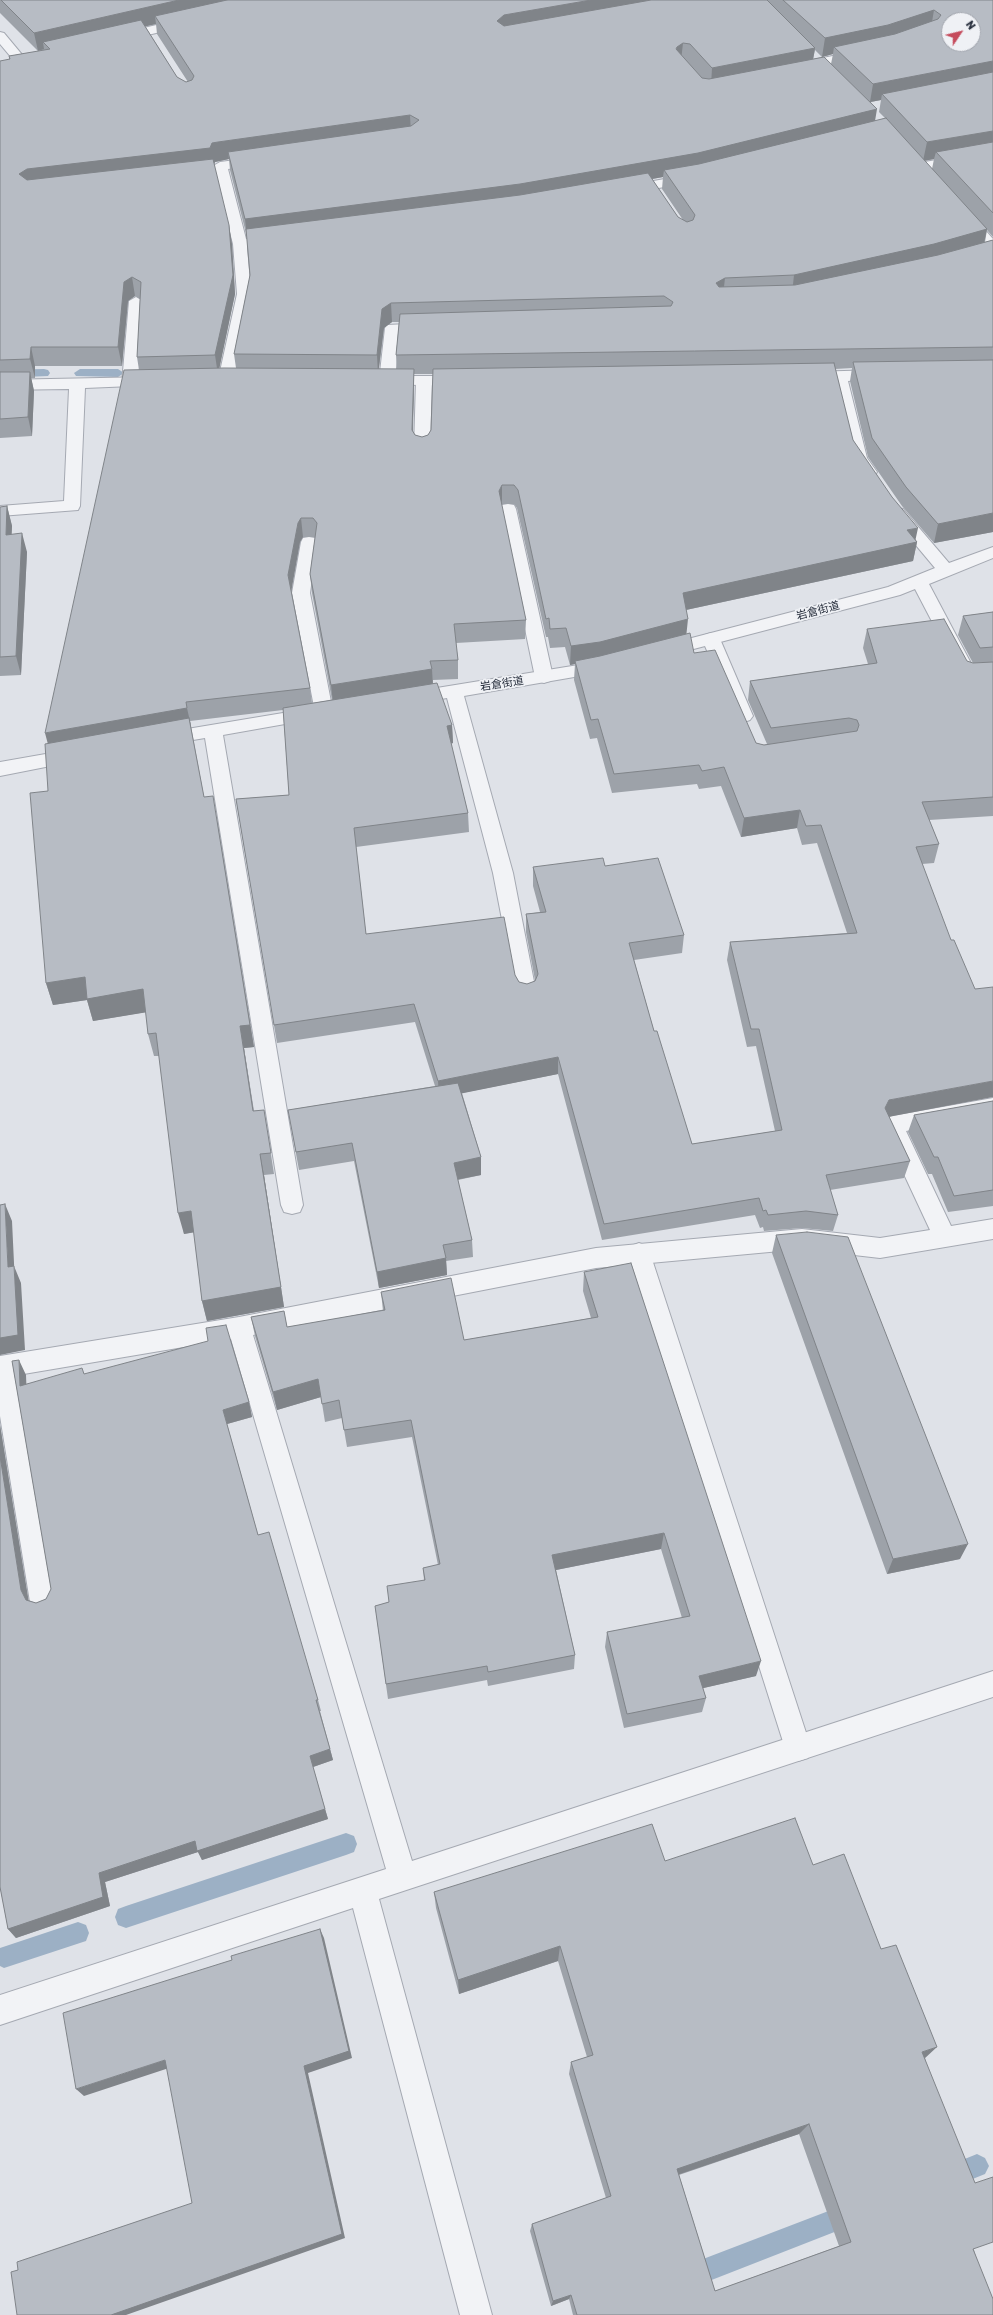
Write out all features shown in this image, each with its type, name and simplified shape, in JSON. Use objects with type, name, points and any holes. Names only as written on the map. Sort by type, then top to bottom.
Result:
[{"type":"street","points":[[109,40],[202,19]]},
{"type":"street","points":[[148,31],[156,44]]},
{"type":"street","points":[[0,36],[20,60]]},
{"type":"street","points":[[807,52],[821,70],[874,51]]},
{"type":"street","points":[[7,64],[34,57]]},
{"type":"street","points":[[919,167],[993,154]]},
{"type":"street","points":[[910,156],[930,178]]},
{"type":"street","points":[[194,381],[233,380],[244,294],[240,244],[220,166],[274,159]]},
{"type":"street","points":[[205,173],[221,171]]},
{"type":"street","points":[[614,192],[704,175]]},
{"type":"street","points":[[651,185],[660,198]]},
{"type":"street","points":[[956,207],[993,249],[978,255]]},
{"type":"street","points":[[240,244],[294,237]]},
{"type":"street","points":[[130,383],[136,301]]},
{"type":"street","points":[[440,327],[392,328],[379,381],[478,381]]},
{"type":"street","points":[[792,377],[893,375]]},
{"type":"street","points":[[839,376],[860,458],[882,491],[946,570]]},
{"type":"street","points":[[422,449],[424,381]]},
{"type":"street","points":[[0,385],[162,382]]},
{"type":"street","points":[[0,511],[72,506],[77,384]]},
{"type":"street","points":[[508,509],[544,677]]},
{"type":"street","points":[[144,742],[332,711],[301,593],[309,542]]},
{"type":"street","name":"岩倉街道","points":[[644,656],[894,591],[993,552]]},
{"type":"street","points":[[919,581],[968,674],[993,673]]},
{"type":"street","points":[[711,639],[751,734]]},
{"type":"street","name":"岩倉街道","points":[[393,702],[599,668],[621,662]]},
{"type":"street","points":[[454,692],[503,873],[526,992]]},
{"type":"street","points":[[213,730],[292,1205]]},
{"type":"street","points":[[0,769],[91,752]]},
{"type":"street","points":[[945,1237],[892,1124],[993,1107]]},
{"type":"street","points":[[43,1602],[2,1367],[239,1327],[596,1258],[802,1239],[880,1248],[993,1229]]},
{"type":"street","points":[[639,1254],[798,1748]]},
{"type":"street","points":[[239,1327],[403,1878]]},
{"type":"street","points":[[0,2010],[993,1684]]},
{"type":"street","points":[[363,1891],[476,2315]]},
{"type":"building","points":[[1,0],[179,0],[34,33]]},
{"type":"building","points":[[227,0],[591,0],[504,15],[497,21],[504,26],[651,0],[767,0],[815,48],[712,68],[690,44],[683,43],[676,49],[702,78],[709,79],[824,57],[877,109],[698,153],[520,184],[245,219],[228,152],[411,126],[419,120],[410,115],[218,142],[212,143],[210,148],[27,169],[19,174],[27,180],[213,159],[229,225],[233,275],[215,355],[137,357],[141,282],[132,277],[124,282],[118,347],[31,347],[30,359],[0,360],[0,61],[10,59],[9,56],[50,49],[43,42],[141,20],[177,77],[186,82],[192,80],[194,76],[155,16]]},
{"type":"building","points":[[783,0],[993,0],[993,61],[873,84],[834,47],[895,34],[938,19],[941,15],[934,10],[888,25],[825,38]]},
{"type":"building","points":[[993,72],[993,131],[927,142],[882,94]]},
{"type":"building","points":[[886,118],[987,229],[934,244],[794,275],[725,278],[716,283],[719,287],[795,285],[938,255],[993,240],[993,347],[396,355],[400,314],[671,306],[673,302],[664,296],[391,303],[382,309],[377,355],[234,354],[250,275],[246,229],[520,195],[648,173],[678,217],[687,222],[693,220],[695,215],[664,170],[699,164]]},
{"type":"building","points":[[993,142],[993,213],[936,152]]},
{"type":"building","points":[[993,360],[993,513],[938,524],[906,487],[872,438],[853,362]]},
{"type":"building","points":[[834,363],[853,440],[892,497],[918,528],[907,530],[917,542],[683,593],[688,619],[600,642],[571,646],[566,628],[550,629],[549,618],[546,619],[518,490],[514,485],[502,485],[499,491],[526,620],[454,624],[458,660],[430,661],[432,669],[331,685],[310,574],[317,523],[313,518],[301,518],[298,523],[288,575],[310,688],[186,702],[187,708],[45,733],[124,370],[224,368],[414,369],[412,430],[415,435],[422,437],[428,435],[431,430],[433,369]]},
{"type":"building","points":[[0,372],[30,372],[28,417],[0,419]]},
{"type":"building","points":[[7,506],[6,535],[22,533],[16,656],[0,657],[0,507]]},
{"type":"building","points":[[993,612],[993,647],[980,648],[963,616]]},
{"type":"building","points":[[944,619],[967,661],[973,663],[993,662],[993,797],[922,802],[939,844],[916,847],[951,940],[954,940],[975,989],[993,987],[993,1081],[889,1100],[885,1108],[910,1161],[826,1175],[838,1215],[806,1211],[768,1215],[766,1210],[763,1211],[759,1198],[604,1224],[558,1057],[438,1081],[414,1004],[274,1025],[236,799],[289,795],[283,708],[437,683],[452,725],[447,726],[468,813],[354,828],[366,934],[504,917],[515,975],[519,982],[527,984],[535,981],[538,974],[526,914],[546,912],[533,867],[603,858],[605,866],[658,858],[684,935],[629,943],[654,1031],[657,1031],[692,1144],[782,1130],[759,1029],[751,1029],[730,942],[857,933],[821,825],[806,826],[800,810],[744,818],[724,767],[702,771],[699,765],[614,774],[598,719],[591,720],[575,661],[690,633],[694,653],[715,650],[756,743],[764,745],[857,731],[859,725],[857,720],[849,718],[771,728],[750,681],[877,663],[867,629]]},
{"type":"building","points":[[189,718],[204,797],[213,796],[250,1025],[240,1026],[253,1111],[264,1110],[271,1153],[260,1154],[281,1287],[202,1301],[191,1211],[178,1213],[156,1033],[148,1034],[143,989],[87,999],[85,977],[46,983],[30,793],[48,791],[45,744]]},
{"type":"building","points":[[458,1083],[481,1157],[454,1163],[472,1240],[443,1245],[446,1258],[377,1272],[352,1143],[296,1152],[288,1110]]},
{"type":"building","points":[[993,1101],[993,1190],[954,1196],[938,1157],[934,1157],[914,1115]]},
{"type":"building","points":[[5,1204],[8,1267],[14,1266],[18,1335],[0,1338],[0,1205]]},
{"type":"building","points":[[807,1232],[848,1237],[968,1544],[893,1559],[776,1235]]},
{"type":"building","points":[[631,1263],[761,1661],[699,1676],[706,1698],[627,1714],[607,1632],[690,1616],[664,1533],[552,1555],[575,1655],[488,1672],[487,1666],[386,1684],[375,1606],[389,1602],[387,1586],[425,1580],[423,1568],[440,1564],[411,1420],[344,1430],[339,1400],[322,1404],[318,1379],[273,1392],[251,1317],[284,1311],[287,1327],[385,1310],[381,1292],[451,1278],[464,1340],[598,1317],[584,1272]]},
{"type":"building","points":[[226,1325],[249,1402],[223,1410],[258,1535],[269,1532],[318,1700],[316,1700],[330,1749],[310,1756],[325,1809],[197,1851],[195,1841],[99,1873],[103,1897],[8,1929],[0,1887],[0,1456],[21,1590],[26,1600],[36,1603],[46,1599],[51,1589],[12,1361],[19,1360],[20,1386],[82,1368],[84,1374],[208,1341],[206,1328]]},
{"type":"building","points":[[795,1818],[813,1865],[844,1854],[881,1949],[896,1945],[937,2047],[922,2052],[975,2183],[993,2177],[993,2242],[973,2249],[993,2299],[993,2315],[577,2315],[571,2295],[553,2301],[532,2224],[611,2196],[571,2062],[593,2055],[560,1946],[458,1980],[434,1892],[652,1824],[665,1861]],"holes":[[[809,2124],[851,2242],[715,2291],[677,2169]]]},
{"type":"building","points":[[320,1929],[349,2051],[304,2066],[342,2234],[111,2315],[17,2315],[11,2272],[18,2270],[17,2262],[192,2203],[165,2060],[76,2089],[63,2013],[232,1960],[231,1956]]},
{"type":"waterway","points":[[0,374],[44,373]]},
{"type":"waterway","points":[[80,373],[118,373]]},
{"type":"waterway","points":[[126,1917],[346,1844]]},
{"type":"waterway","points":[[4,1957],[78,1933]]},
{"type":"waterway","points":[[948,2177],[977,2166]]},
{"type":"waterway","points":[[686,2278],[852,2214]]}]
